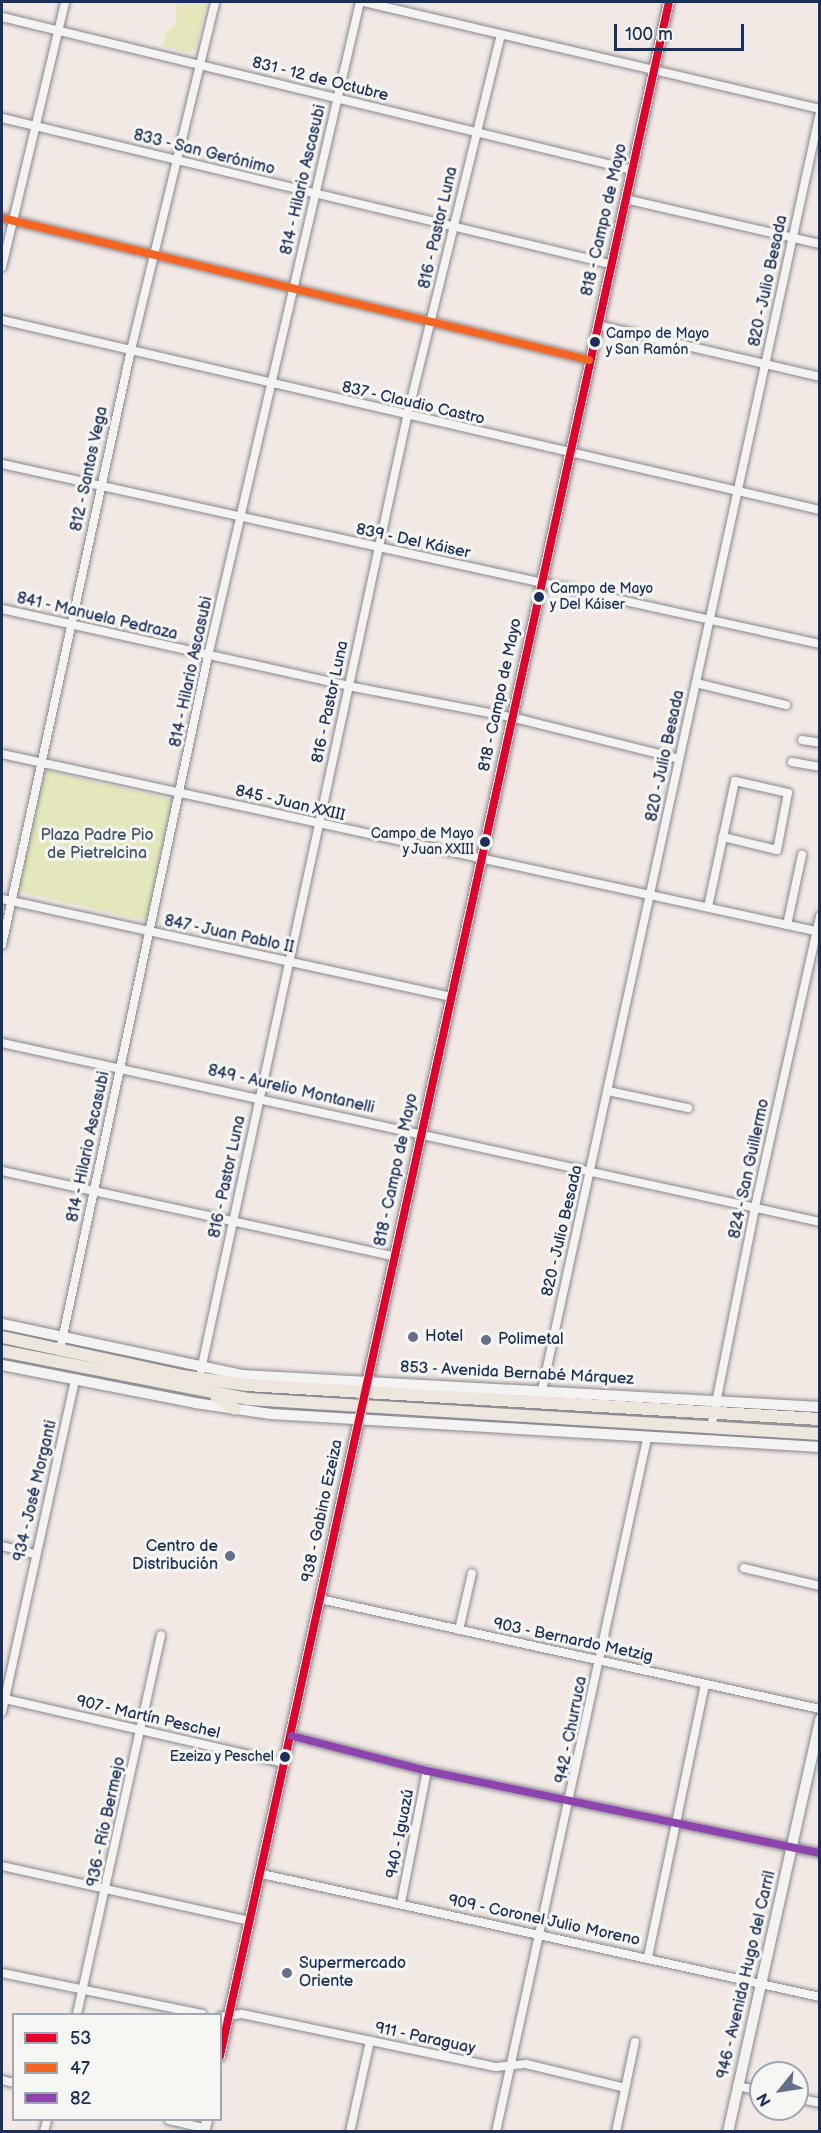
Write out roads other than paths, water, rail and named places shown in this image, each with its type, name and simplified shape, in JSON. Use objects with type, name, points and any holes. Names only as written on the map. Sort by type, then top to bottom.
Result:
[{"type":"main road","name":"853 - Avenida Bernabé Márquez","points":[[2,1337],[62,1344],[200,1373],[541,1405],[713,1408],[819,1419]]},
{"type":"main road","points":[[2,1351],[213,1394],[359,1414],[819,1434]]},
{"type":"main road","points":[[213,1394],[235,1409]]},
{"type":"street","points":[[2,267],[65,2]]},
{"type":"street","name":"812 - Santos Vega","points":[[2,945],[100,485],[215,2]]},
{"type":"street","points":[[362,2],[819,111]]},
{"type":"street","name":"814 - Hilario Ascasubi","points":[[62,1344],[92,1191],[181,793],[208,656],[313,194],[362,2]]},
{"type":"street","name":"818 - Campo de Mayo","points":[[365,1389],[568,454],[669,2]]},
{"type":"street","name":"831 - 12 de Octubre","points":[[2,17],[632,170]]},
{"type":"street","name":"816 - Pastor Luna","points":[[200,1373],[231,1221],[407,417],[475,132],[501,34]]},
{"type":"street","name":"820 - Julio Besada","points":[[541,1405],[542,1390],[766,365],[819,111]]},
{"type":"street","name":"833 - San Gerónimo","points":[[2,118],[453,229],[610,264]]},
{"type":"street","points":[[625,199],[819,243]]},
{"type":"street","points":[[2,218],[589,360]]},
{"type":"street","name":"837 - Claudio Castro","points":[[2,320],[407,417],[819,510]]},
{"type":"street","points":[[597,325],[819,377]]},
{"type":"street","name":"839 - Del Káiser","points":[[2,464],[819,644]]},
{"type":"street","name":"841 - Manuela Pedraza","points":[[2,609],[348,686],[511,717],[679,759]]},
{"type":"street","points":[[696,683],[786,705]]},
{"type":"street","points":[[802,740],[819,743]]},
{"type":"street","name":"845 - Juan XXIII","points":[[2,754],[818,932]]},
{"type":"street","points":[[792,762],[819,767]]},
{"type":"street","points":[[708,907],[723,837],[735,782],[788,793],[777,850],[723,837]]},
{"type":"street","points":[[787,924],[802,855]]},
{"type":"street","name":"847 - Juan Pablo II","points":[[2,899],[450,997]]},
{"type":"street","name":"824 - San Guillermo","points":[[711,1428],[713,1408],[755,1207],[818,932],[819,916]]},
{"type":"street","name":"849 - Aurelio Montanelli","points":[[2,1043],[259,1096],[819,1222]]},
{"type":"street","points":[[608,1091],[688,1108]]},
{"type":"street","points":[[2,1171],[393,1256]]},
{"type":"street","name":"853 - Avenida Bernabé Márquez","points":[[2,1324],[62,1344]]},
{"type":"street","points":[[2,1365],[235,1409],[359,1414],[647,1439],[819,1447]]},
{"type":"street","name":"934 - José Morganti","points":[[2,1712],[75,1380]]},
{"type":"street","name":"853 - Avenida Bernabé Márquez","points":[[365,1389],[542,1390],[713,1408],[819,1407]]},
{"type":"street","name":"938 - Gabino Ezeiza","points":[[222,2040],[225,2016],[262,1874],[365,1389]]},
{"type":"street","name":"942 - Churruca","points":[[496,2132],[571,1801],[647,1439]]},
{"type":"street","points":[[2,1546],[35,1554]]},
{"type":"street","points":[[744,1568],[819,1586]]},
{"type":"street","points":[[459,1630],[472,1573]]},
{"type":"street","name":"903 - Bernardo Metzig","points":[[320,1599],[819,1709]]},
{"type":"street","name":"936 - Río Bermejo","points":[[76,2013],[84,1991],[161,1635]]},
{"type":"street","points":[[648,1957],[705,1684]]},
{"type":"street","name":"907 - Martín Peschel","points":[[5,1699],[285,1763]]},
{"type":"street","name":"946 - Avenida Hugo del Carril","points":[[728,2132],[819,1719]]},
{"type":"street","points":[[292,1736],[427,1771],[676,1821],[819,1853]]},
{"type":"street","name":"940 - Iguazú","points":[[401,1904],[427,1771]]},
{"type":"street","points":[[2,1866],[251,1921]]},
{"type":"street","name":"909 - Coronel Julio Moreno","points":[[262,1874],[540,1936],[648,1957],[819,1997]]},
{"type":"street","points":[[2,1973],[197,2013]]},
{"type":"street","name":"911 - Paraguay","points":[[225,2016],[242,2014],[509,2067],[526,2064],[624,2088]]},
{"type":"street","points":[[350,2132],[370,2041]]},
{"type":"street","points":[[616,2132],[635,2042]]},
{"type":"street","points":[[737,2086],[749,2088]]},
{"type":"street","points":[[175,2121],[205,2126]]},
{"type":"place","name":"Campo de Mayo y San Ramón","points":[[595,342]]},
{"type":"place","name":"Campo de Mayo y Del Káiser","points":[[539,597]]},
{"type":"place","name":"Campo de Mayo y Juan XXIII","points":[[485,842]]},
{"type":"place","name":"Hotel","points":[[413,1337]]},
{"type":"place","name":"Polimetal","points":[[486,1340]]},
{"type":"place","name":"Centro de Distribución","points":[[230,1556]]},
{"type":"place","name":"Ezeiza y Peschel","points":[[285,1757]]},
{"type":"place","name":"Supermercado Oriente","points":[[287,1973]]},
{"type":"park label","name":"Plaza Padre Pio de Pietrelcina","points":[[97,845]]}]
